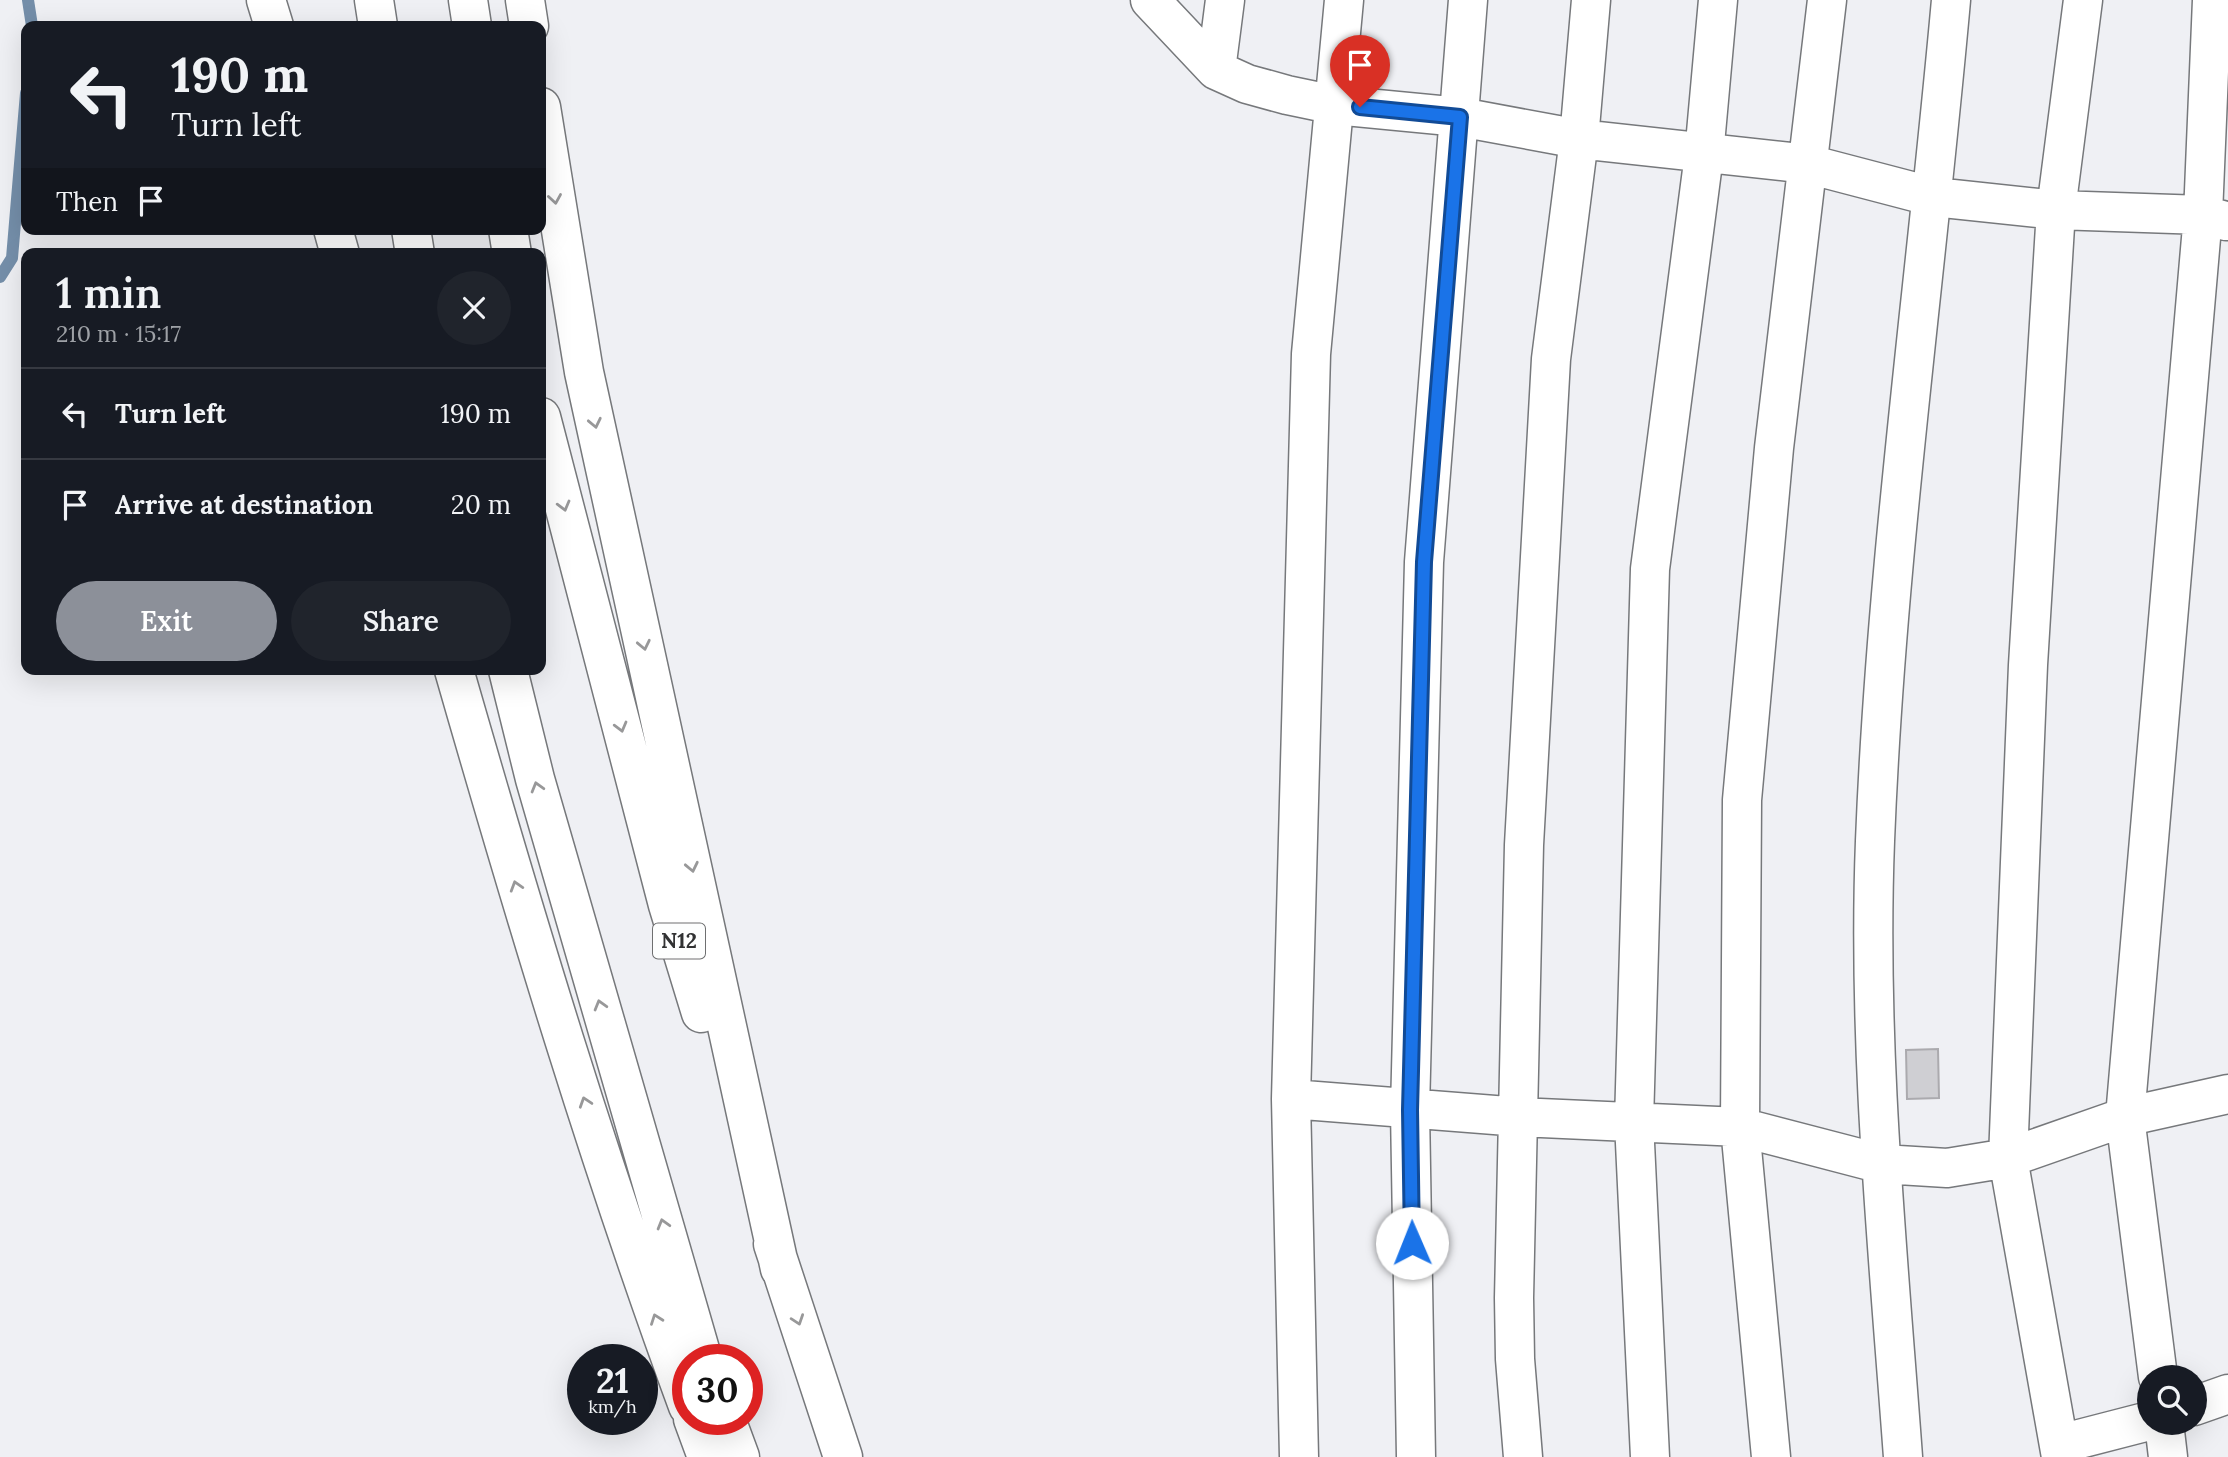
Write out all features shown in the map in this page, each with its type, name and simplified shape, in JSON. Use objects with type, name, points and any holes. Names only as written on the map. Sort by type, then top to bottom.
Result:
[{"type":"main road","points":[[266,0],[272,21]]},
{"type":"main road","points":[[374,0],[377,21]]},
{"type":"main road","points":[[468,0],[471,21]]},
{"type":"main road","points":[[525,0],[528,21]]},
{"type":"main road","points":[[1150,0],[1216,70],[1247,84],[1335,104],[1460,117],[1579,139],[1704,155],[1808,164],[1934,197],[2056,210],[2215,218]]},
{"type":"main road","points":[[1216,70],[1225,0]]},
{"type":"main road","points":[[1299,1457],[1290,1099],[1311,354],[1344,0]]},
{"type":"main road","points":[[1416,1457],[1410,1110],[1424,562],[1468,0]]},
{"type":"main road","points":[[1523,1457],[1515,1359],[1515,1204],[1520,1117],[1524,845],[1551,359],[1579,139],[1591,0]]},
{"type":"main road","points":[[1650,1457],[1634,1122],[1650,569],[1704,155],[1717,0]]},
{"type":"main road","points":[[1771,1457],[1740,1127],[1742,800],[1774,448],[1827,0]]},
{"type":"main road","points":[[1903,1457],[1874,1012],[1875,841],[1900,488],[1934,197],[1951,0]]},
{"type":"main road","points":[[2083,0],[2056,210],[2028,665],[2008,1158],[2061,1450],[2137,1425]]},
{"type":"main road","points":[[2156,1365],[2125,1117],[2215,218],[2212,0]]},
{"type":"main road","points":[[546,138],[584,372],[780,1269]]},
{"type":"main road","name":"N12","points":[[546,436],[668,905],[780,1269],[843,1457]]},
{"type":"main road","points":[[455,675],[521,902],[643,1285],[672,1363]]},
{"type":"main road","points":[[509,675],[539,793],[699,1344]]},
{"type":"main road","points":[[1290,1099],[1520,1117],[1740,1127],[1882,1164],[1947,1168],[2008,1158],[2125,1117],[2228,1094]]},
{"type":"main road","points":[[2207,1401],[2228,1394]]},
{"type":"main road","points":[[699,1435],[707,1457]]},
{"type":"main road","points":[[732,1435],[740,1457]]},
{"type":"main road","points":[[2165,1435],[2168,1457]]},
{"type":"building","points":[[1938,1049],[1939,1098],[1907,1099],[1906,1050]]},
{"type":"waterway","points":[[28,0],[31,21]]},
{"type":"waterway","points":[[0,277],[12,258],[21,152]]},
{"type":"route","points":[[1360,107],[1460,117],[1424,562],[1410,1110],[1412,1243]]}]
